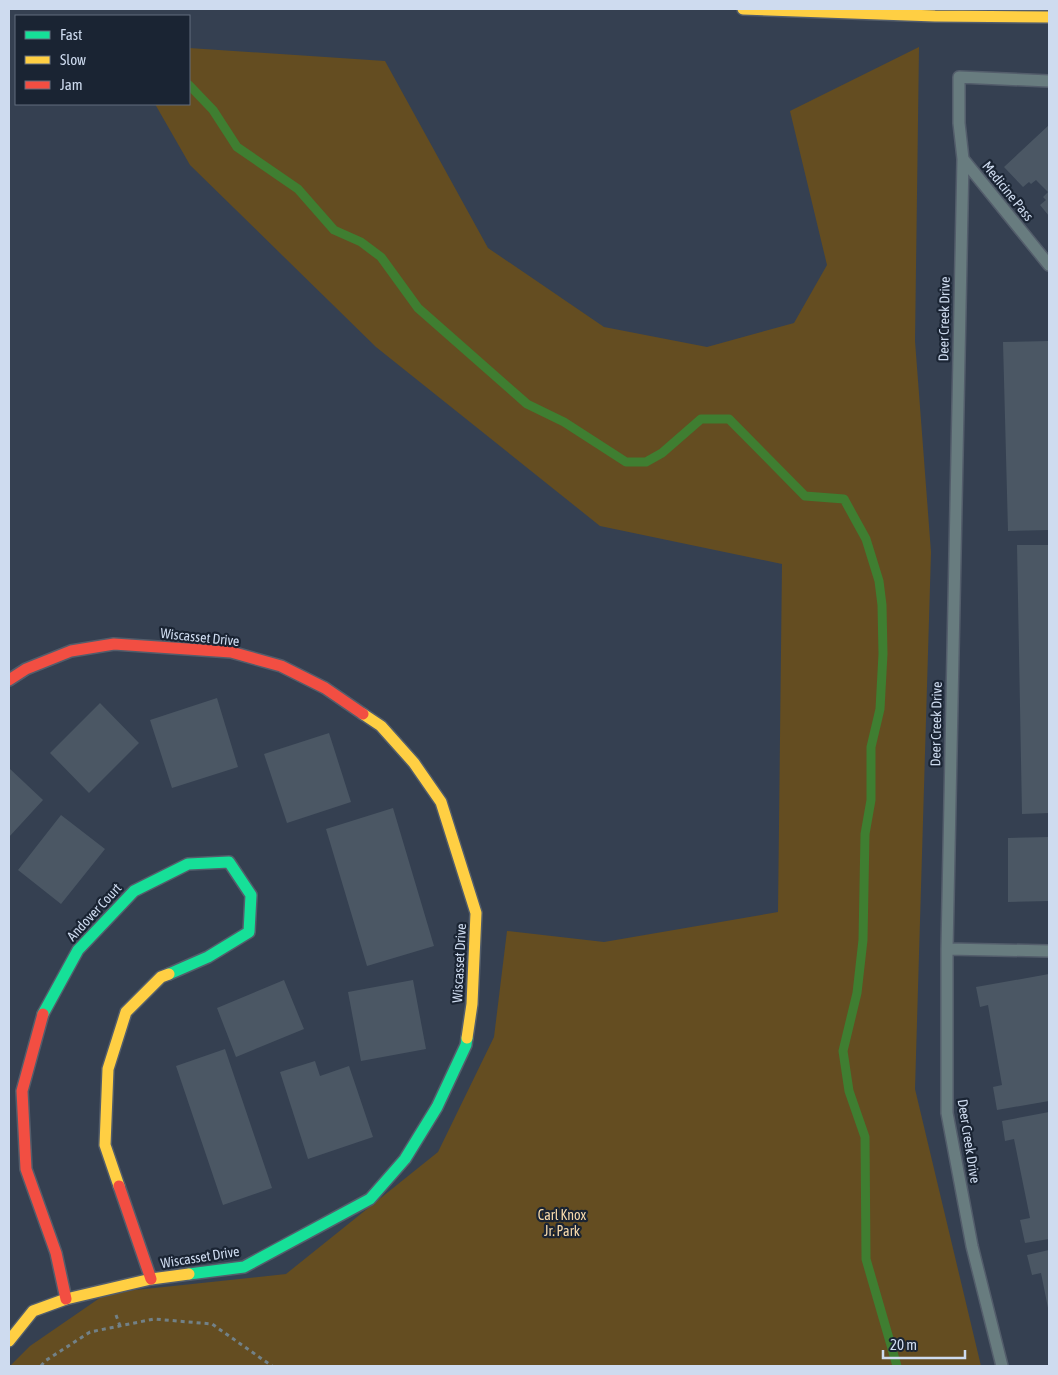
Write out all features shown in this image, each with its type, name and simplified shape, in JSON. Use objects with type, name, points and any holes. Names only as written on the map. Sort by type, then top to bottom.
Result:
[{"type":"street","points":[[743,9],[935,16],[1049,17]]},
{"type":"street","name":"Wiscasset Drive","points":[[9,680],[26,669],[71,651],[114,644],[231,652],[281,666],[317,683],[381,726],[414,763],[441,802],[476,913],[472,1004],[466,1045],[437,1107],[419,1137],[405,1159],[370,1199],[244,1267],[151,1280],[66,1299],[33,1311],[9,1341]]},
{"type":"street","name":"Andover Court","points":[[66,1299],[56,1253],[26,1169],[22,1090],[44,1009],[78,950],[134,891],[188,864],[229,862],[251,895],[249,932],[208,957],[161,977],[126,1012],[108,1069],[106,1145],[151,1280]]},
{"type":"lane","name":"Deer Creek Drive","points":[[1002,1366],[972,1246],[947,1113],[947,949],[963,159],[959,123],[959,77],[1049,80]]},
{"type":"lane","name":"Medicine Pass","points":[[963,159],[1049,266]]},
{"type":"lane","points":[[947,949],[1049,951]]},
{"type":"path","points":[[41,1366],[44,1361],[90,1332],[154,1319],[212,1324],[272,1366]]},
{"type":"green space","name":"Carl Knox Jr. Park","points":[[919,47],[915,341],[931,552],[915,1089],[981,1366],[10,1366],[30,1346],[107,1293],[286,1274],[438,1152],[494,1037],[507,931],[604,942],[778,912],[782,564],[600,526],[376,347],[190,165],[156,105],[190,105],[190,48],[385,61],[488,248],[604,327],[707,347],[794,323],[827,265],[790,111]]},
{"type":"building","points":[[1049,125],[1049,216],[1040,205],[1046,200],[1043,197],[1048,192],[1036,180],[1031,184],[1029,182],[1023,187],[1004,167]]},
{"type":"building","points":[[1049,341],[1049,530],[1008,531],[1003,342]]},
{"type":"building","points":[[1017,545],[1049,545],[1049,813],[1022,814]]},
{"type":"building","points":[[217,698],[238,767],[172,788],[150,720]]},
{"type":"building","points":[[100,703],[139,743],[89,793],[50,753]]},
{"type":"building","points":[[329,733],[351,802],[287,823],[264,754]]},
{"type":"building","points":[[9,768],[43,800],[9,837]]},
{"type":"building","points":[[393,808],[434,946],[367,966],[326,829]]},
{"type":"building","points":[[61,815],[105,849],[61,904],[18,870]]},
{"type":"building","points":[[1049,837],[1049,901],[1008,902],[1008,838]]},
{"type":"building","points":[[1049,974],[1049,1101],[997,1110],[993,1087],[1002,1085],[988,1005],[980,1007],[976,987]]},
{"type":"building","points":[[284,980],[304,1029],[236,1057],[217,1008]]},
{"type":"building","points":[[413,980],[426,1049],[361,1061],[348,992]]},
{"type":"building","points":[[225,1049],[272,1188],[223,1205],[176,1066]]},
{"type":"building","points":[[315,1061],[320,1076],[349,1066],[373,1137],[308,1159],[280,1072]]},
{"type":"building","points":[[1049,1112],[1049,1239],[1025,1243],[1020,1220],[1030,1218],[1014,1139],[1005,1141],[1002,1121]]},
{"type":"building","points":[[1049,1250],[1048,1308],[1041,1273],[1032,1275],[1027,1255]]},
{"type":"waterway","points":[[190,86],[213,110],[237,147],[298,189],[334,230],[361,242],[381,257],[418,308],[527,404],[564,422],[626,462],[646,462],[662,453],[701,419],[729,419],[805,496],[844,499],[866,539],[879,581],[882,605],[883,654],[880,709],[871,747],[871,800],[865,834],[863,940],[857,993],[843,1051],[849,1091],[865,1137],[866,1259],[897,1366]]},
{"type":"traffic: fast","points":[[43,1014],[78,950],[134,891],[188,864],[229,862],[251,895],[249,932],[208,957],[169,974]]},
{"type":"traffic: fast","points":[[189,1274],[244,1267],[370,1199],[405,1159],[437,1107],[466,1045],[467,1038]]},
{"type":"traffic: slow","points":[[743,9],[935,16],[1049,17]]},
{"type":"traffic: slow","points":[[363,714],[381,726],[414,763],[441,802],[476,913],[472,1004],[467,1038]]},
{"type":"traffic: slow","points":[[119,1186],[105,1145],[108,1069],[126,1012],[161,977],[169,974]]},
{"type":"traffic: slow","points":[[9,1341],[33,1311],[66,1299],[151,1279],[189,1274]]},
{"type":"traffic: jam","points":[[9,680],[26,669],[71,651],[114,644],[231,652],[281,666],[325,688],[363,714]]},
{"type":"traffic: jam","points":[[43,1014],[22,1091],[26,1169],[56,1253],[66,1299]]},
{"type":"traffic: jam","points":[[119,1186],[151,1279]]}]
